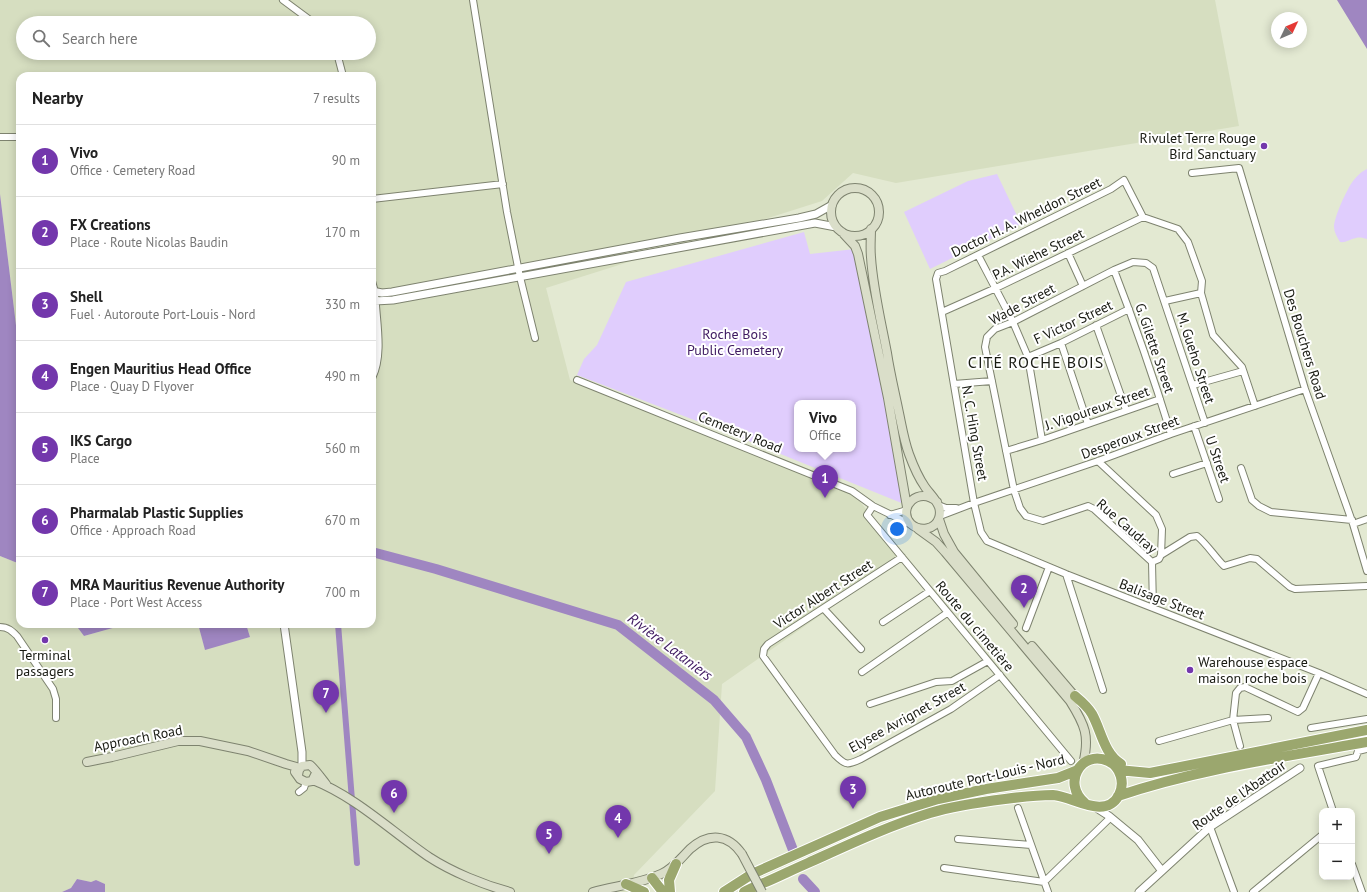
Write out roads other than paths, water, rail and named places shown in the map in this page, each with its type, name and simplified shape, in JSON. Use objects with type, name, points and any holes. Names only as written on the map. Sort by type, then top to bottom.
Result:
[{"type":"highway","points":[[1075,696],[1091,713],[1112,756],[1128,767],[1145,770],[1200,763]]},
{"type":"highway","points":[[1118,770],[1150,773],[1367,730]]},
{"type":"highway","points":[[1117,798],[1121,790],[1122,783],[1121,776],[1114,765],[1108,761],[1095,759],[1080,767],[1075,776],[1074,788],[1080,799],[1090,805],[1106,806],[1117,798],[1146,787],[1234,767],[1367,742]]},
{"type":"highway","name":"Autoroute Port-Louis - Nord","points":[[724,892],[752,874],[880,818],[938,799],[986,789],[1058,778],[1080,767]]},
{"type":"highway","name":"Autoroute Port-Louis - Nord","points":[[746,891],[877,832],[931,812],[987,801],[1054,795],[1090,805]]},
{"type":"highway","points":[[670,892],[669,880],[676,864]]},
{"type":"highway","points":[[652,878],[656,892]]},
{"type":"highway","points":[[652,878],[663,892]]},
{"type":"highway","points":[[626,884],[638,888],[644,892]]},
{"type":"main road","points":[[839,229],[849,235],[856,236],[864,234],[871,229],[878,217],[878,209],[874,198],[864,190],[856,188],[845,191],[835,198],[831,213],[832,220],[839,229],[854,246],[858,254],[888,398],[909,521],[936,542],[945,552],[1070,701],[1079,715],[1087,738],[1087,747],[1080,767]]},
{"type":"main road","points":[[871,229],[871,257],[876,294],[903,436],[917,474],[937,504],[940,512],[939,518],[944,534],[954,552],[1023,636],[1075,696],[1088,716],[1108,761]]},
{"type":"main road","points":[[907,508],[912,500],[923,496],[933,499],[937,504]]},
{"type":"main road","points":[[915,527],[928,528],[933,526],[939,518]]},
{"type":"main road","name":"Approach Road","points":[[87,762],[178,741],[200,741],[248,751],[302,768]]},
{"type":"main road","points":[[312,778],[314,768],[302,768],[300,779],[312,778],[328,786],[359,806],[431,858],[489,886],[510,892]]},
{"type":"main road","points":[[593,892],[663,874],[676,864],[692,847],[711,838],[721,838],[732,842],[736,846],[742,854],[762,892]]},
{"type":"street","points":[[283,0],[305,16]]},
{"type":"street","points":[[473,0],[518,268],[535,338]]},
{"type":"street","points":[[339,60],[342,72]]},
{"type":"street","points":[[0,137],[16,137]]},
{"type":"street","name":"Des Bouchers Road","points":[[1192,173],[1239,168],[1306,389],[1352,522],[1367,571]]},
{"type":"street","name":"Doctor H. A. Wheldon Street","points":[[938,273],[978,255],[1111,189],[1124,180],[1143,217]]},
{"type":"street","points":[[376,198],[503,184]]},
{"type":"street","points":[[376,292],[392,292],[799,218],[816,214],[832,205]]},
{"type":"street","points":[[1143,217],[1178,230],[1188,242],[1202,281],[1201,293],[1213,335],[1242,367],[1255,406]]},
{"type":"street","name":"P.A. Wiehe Street","points":[[942,312],[996,288],[1143,217]]},
{"type":"street","points":[[376,301],[393,300],[815,223],[839,229]]},
{"type":"street","points":[[1068,253],[1083,286]]},
{"type":"street","points":[[978,255],[1013,322],[1028,357],[1042,440]]},
{"type":"street","name":"Wade Street","points":[[1014,490],[985,347],[987,337],[995,329],[1013,322],[1114,270],[1133,262],[1146,263]]},
{"type":"street","name":"M. Gueho Street","points":[[1146,263],[1153,268],[1205,423]]},
{"type":"street","name":"G. Gilette Street","points":[[1114,270],[1129,309],[1171,434]]},
{"type":"street","name":"N. C. Hing Street","points":[[938,273],[936,279],[974,503]]},
{"type":"street","points":[[1165,301],[1201,293]]},
{"type":"street","name":"F Victor Street","points":[[1028,357],[1061,343],[1129,309]]},
{"type":"street","points":[[376,316],[378,330],[376,360]]},
{"type":"street","points":[[1096,325],[1126,410]]},
{"type":"street","points":[[1061,343],[1088,424]]},
{"type":"street","points":[[1193,386],[1243,371]]},
{"type":"street","name":"Cemetery Road","points":[[577,380],[852,491],[873,506],[915,527]]},
{"type":"street","points":[[954,384],[992,381]]},
{"type":"street","name":"Desperoux Street","points":[[939,518],[974,503],[1098,461],[1194,426],[1306,389]]},
{"type":"street","name":"J. Vigoureux Street","points":[[1006,451],[1160,399]]},
{"type":"street","name":"U Street","points":[[1194,426],[1219,499]]},
{"type":"street","points":[[1098,461],[1156,515],[1162,529],[1161,555]]},
{"type":"street","points":[[1173,474],[1207,463]]},
{"type":"street","points":[[1241,468],[1252,500],[1271,512],[1352,522],[1367,518]]},
{"type":"street","name":"Rue Caudray","points":[[1014,490],[1020,508],[1026,516],[1043,521],[1088,506],[1152,562],[1152,608]]},
{"type":"street","name":"Balisage Street","points":[[974,503],[981,532],[987,541],[1066,574],[1319,673],[1367,694]]},
{"type":"street","points":[[937,504],[946,508],[963,508]]},
{"type":"street","name":"Route du cimetière","points":[[873,506],[868,514],[947,613],[1071,761]]},
{"type":"street","points":[[890,515],[903,512],[907,508]]},
{"type":"street","points":[[1152,562],[1159,559],[1161,555],[1190,537],[1197,536],[1204,541],[1224,566],[1250,558],[1258,559],[1290,587],[1295,589],[1367,586]]},
{"type":"street","name":"Victor Albert Street","points":[[842,762],[764,656],[764,650],[768,644],[902,557]]},
{"type":"street","points":[[1026,628],[1049,567]]},
{"type":"street","points":[[1066,574],[1103,690]]},
{"type":"street","points":[[883,622],[930,591]]},
{"type":"street","points":[[824,609],[861,648]]},
{"type":"street","points":[[862,672],[947,613]]},
{"type":"street","points":[[0,627],[6,627],[12,630],[53,689],[56,699],[56,718]]},
{"type":"street","points":[[285,628],[302,752],[302,768]]},
{"type":"street","points":[[870,704],[936,682],[952,681],[988,661]]},
{"type":"street","points":[[1240,746],[1233,720],[1236,693],[1240,688],[1245,687],[1298,712],[1303,708],[1319,673]]},
{"type":"street","name":"Elysee Avrignet Street","points":[[842,762],[853,763],[903,737],[952,709],[1000,675]]},
{"type":"street","points":[[1158,741],[1233,720],[1268,718]]},
{"type":"street","points":[[1311,728],[1367,719]]},
{"type":"street","points":[[1332,808],[1318,766],[1356,757],[1358,751],[1367,749]]},
{"type":"street","name":"Route de l'Abattoir","points":[[1139,892],[1210,827],[1300,768]]},
{"type":"street","points":[[299,792],[312,778]]},
{"type":"street","points":[[1044,882],[1110,817],[1112,806],[1117,798]]},
{"type":"street","points":[[1090,805],[1110,817],[1138,840],[1162,871]]},
{"type":"street","points":[[1018,808],[1048,892]]},
{"type":"street","points":[[1210,827],[1234,892]]},
{"type":"street","points":[[1253,892],[1319,837]]},
{"type":"street","points":[[958,840],[1031,845]]},
{"type":"street","points":[[944,868],[1044,882]]},
{"type":"street","points":[[1355,872],[1362,892]]},
{"type":"waterway","name":"Rivière Lataniers","points":[[376,553],[436,569],[618,625],[714,700],[746,737],[766,780],[793,850]]},
{"type":"waterway","points":[[338,628],[357,863]]},
{"type":"waterway","name":"Rivière Lataniers","points":[[803,879],[815,892]]},
{"type":"place","name":"Rivulet Terre Rouge Bird Sanctuary","points":[[1264,146]]},
{"type":"place","name":"Vivo","points":[[825,498]]},
{"type":"place","name":"FX Creations","points":[[1024,608]]},
{"type":"place","name":"Terminal passagers","points":[[45,640]]},
{"type":"place","name":"Warehouse espace maison roche bois","points":[[1190,670]]},
{"type":"place","name":"MRA Mauritius Revenue Authority","points":[[326,713]]},
{"type":"place","name":"Shell","points":[[853,809]]},
{"type":"place","name":"Pharmalab Plastic Supplies","points":[[394,813]]},
{"type":"place","name":"Engen Mauritius Head Office","points":[[618,838]]},
{"type":"place","name":"IKS Cargo","points":[[549,854]]},
{"type":"district","name":"CITÉ ROCHE BOIS","points":[[1036,362]]},
{"type":"park label","name":"Roche Bois Public Cemetery","points":[[735,342]]}]
